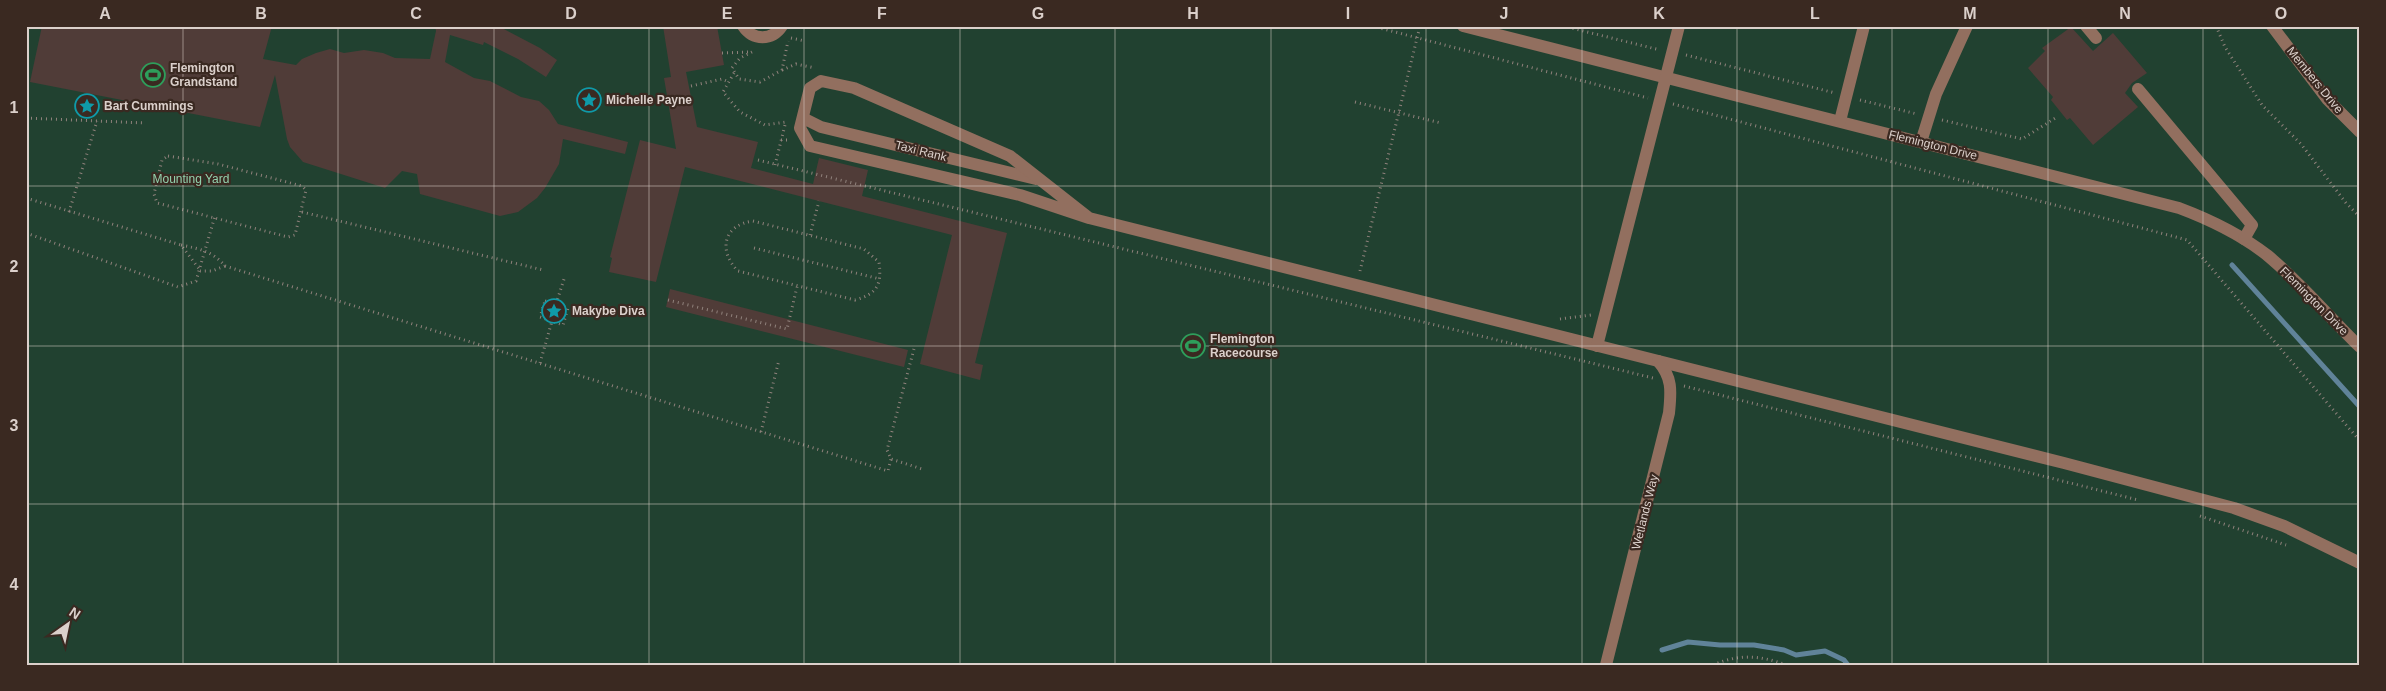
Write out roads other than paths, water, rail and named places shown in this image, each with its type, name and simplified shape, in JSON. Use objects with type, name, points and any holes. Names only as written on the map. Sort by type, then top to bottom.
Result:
[{"type":"lane","points":[[743,26],[753,36],[760,38],[775,34],[782,26]]},
{"type":"lane","name":"Flemington Drive","points":[[1463,26],[2179,208],[2221,226],[2244,239],[2290,275],[2360,347]]},
{"type":"lane","points":[[1597,346],[1679,26]]},
{"type":"lane","points":[[1840,121],[1864,26]]},
{"type":"lane","points":[[1921,142],[1941,82],[1968,26]]},
{"type":"lane","points":[[2086,26],[2096,38]]},
{"type":"lane","name":"Members Drive","points":[[2272,26],[2327,99],[2360,132]]},
{"type":"lane","points":[[1089,218],[1010,156],[854,88],[821,81],[810,88],[800,128],[810,146],[1020,195],[1089,218],[2064,463],[2234,508],[2284,526],[2360,563]]},
{"type":"lane","points":[[2138,89],[2252,225],[2244,239]]},
{"type":"lane","name":"Taxi Rank","points":[[802,118],[821,127],[1041,180]]},
{"type":"lane","name":"Wetlands Way","points":[[1606,665],[1669,414],[1668,372],[1658,361]]},
{"type":"waterway","points":[[2232,265],[2360,407]]},
{"type":"waterway","points":[[1662,650],[1688,642],[1720,645],[1754,645],[1784,650],[1796,655],[1825,651],[1844,660],[1848,665]]},
{"type":"place","name":"Flemington Grandstand","points":[[153,75]]},
{"type":"place","name":"Michelle Payne","points":[[589,100]]},
{"type":"place","name":"Bart Cummings","points":[[87,106]]},
{"type":"place","name":"Makybe Diva","points":[[554,311]]},
{"type":"place","name":"Flemington Racecourse","points":[[1193,346]]},
{"type":"park label","name":"Mounting Yard","points":[[191,179]]}]
